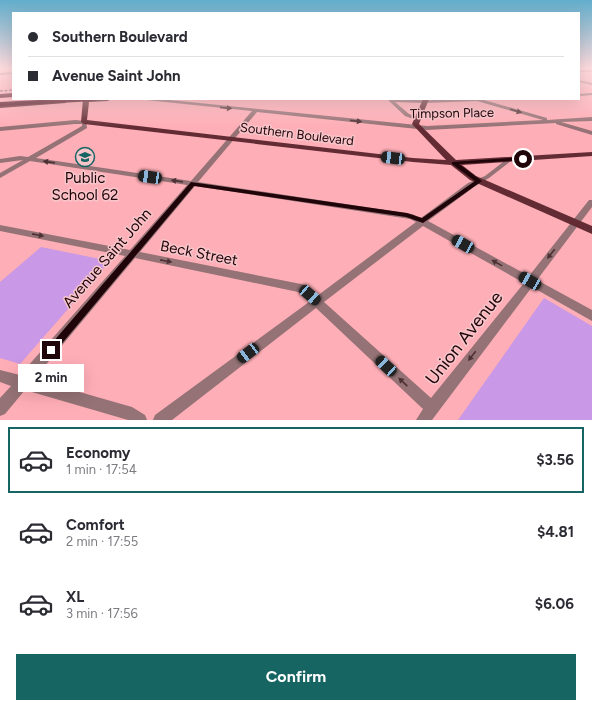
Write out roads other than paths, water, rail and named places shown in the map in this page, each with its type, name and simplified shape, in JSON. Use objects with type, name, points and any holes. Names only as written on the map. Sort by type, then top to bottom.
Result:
[{"type":"highway","points":[[0,101],[12,97]]},
{"type":"highway","points":[[0,101],[86,100]]},
{"type":"main road","points":[[0,101],[16,100]]},
{"type":"main road","points":[[84,122],[86,100]]},
{"type":"main road","points":[[425,100],[416,118],[416,127],[454,163],[479,181],[592,230]]},
{"type":"main road","name":"Southern Boulevard","points":[[84,122],[414,160],[454,163],[592,154]]},
{"type":"street","points":[[580,95],[592,94]]},
{"type":"street","name":"Timpson Place","points":[[155,100],[427,128],[592,118]]},
{"type":"street","points":[[390,100],[479,100],[592,133]]},
{"type":"street","points":[[390,100],[406,116],[416,118]]},
{"type":"street","name":"Avenue Saint John","points":[[0,409],[255,111]]},
{"type":"street","name":"Southern Boulevard","points":[[0,129],[61,122],[84,122]]},
{"type":"street","points":[[0,176],[85,127],[84,122]]},
{"type":"street","points":[[0,161],[20,158],[29,159],[407,216],[423,221],[592,316]]},
{"type":"street","points":[[160,420],[471,185],[487,177],[509,160]]},
{"type":"street","name":"Union Avenue","points":[[423,420],[592,202]]},
{"type":"street","name":"Beck Street","points":[[0,228],[301,288],[317,301],[432,408]]},
{"type":"street","points":[[0,376],[132,414],[140,420]]},
{"type":"railway","points":[[0,91],[12,90]]},
{"type":"place","name":"Public School 62","points":[[85,157]]}]
